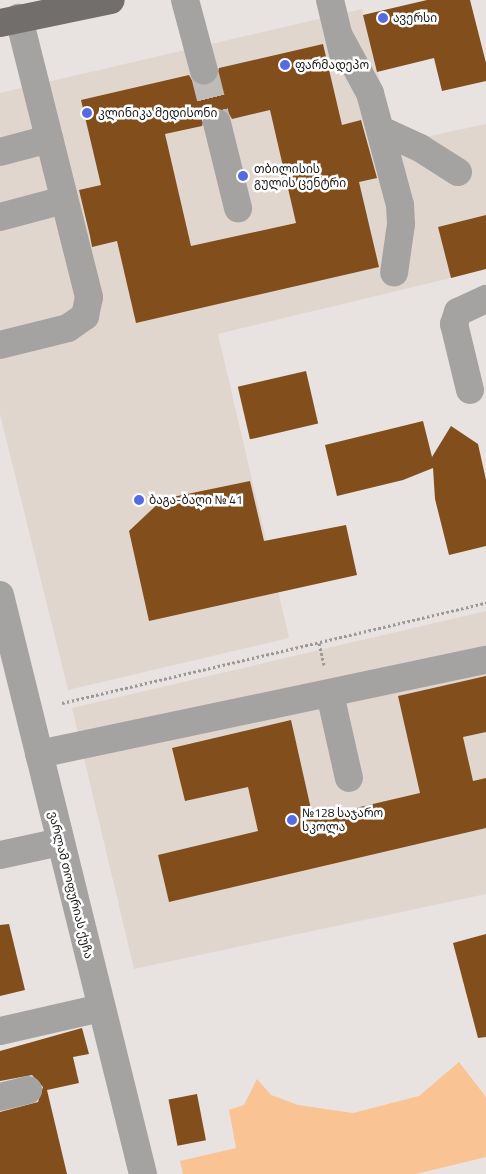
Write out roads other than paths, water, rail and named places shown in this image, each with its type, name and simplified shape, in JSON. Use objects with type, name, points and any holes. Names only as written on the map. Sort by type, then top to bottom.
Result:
[{"type":"main road","points":[[10,20],[111,0]]},
{"type":"street","points":[[185,0],[204,71]]},
{"type":"street","points":[[330,0],[339,36],[400,205],[401,224],[394,273]]},
{"type":"street","points":[[0,345],[68,328],[85,316],[89,297],[49,139],[10,20]]},
{"type":"street","points":[[217,122],[238,208]]},
{"type":"street","points":[[370,123],[420,148],[458,172]]},
{"type":"street","points":[[0,152],[49,139]]},
{"type":"street","points":[[0,216],[64,200]]},
{"type":"street","points":[[470,390],[454,324],[458,312],[486,299]]},
{"type":"street","name":"ვარლამ თოფურიას ქუჩა","points":[[0,595],[6,642],[39,754],[143,1174]]},
{"type":"street","points":[[39,754],[486,660]]},
{"type":"street","points":[[330,694],[349,778]]},
{"type":"street","points":[[0,855],[60,842]]},
{"type":"street","points":[[0,1032],[101,1008]]},
{"type":"street","points":[[0,1097],[28,1090]]},
{"type":"tunnel","points":[[204,71],[217,123]]},
{"type":"place","name":"ავერსი","points":[[383,18]]},
{"type":"place","name":"ფარმადეპო","points":[[285,65]]},
{"type":"place","name":"კლინიკა მედისონი","points":[[87,113]]},
{"type":"place","name":"თბილისის გულის ცენტრი","points":[[243,176]]},
{"type":"place","name":"ბაგა-ბაღი № 41","points":[[139,500]]},
{"type":"place","name":"№128 საჯარო სკოლა","points":[[292,820]]}]
